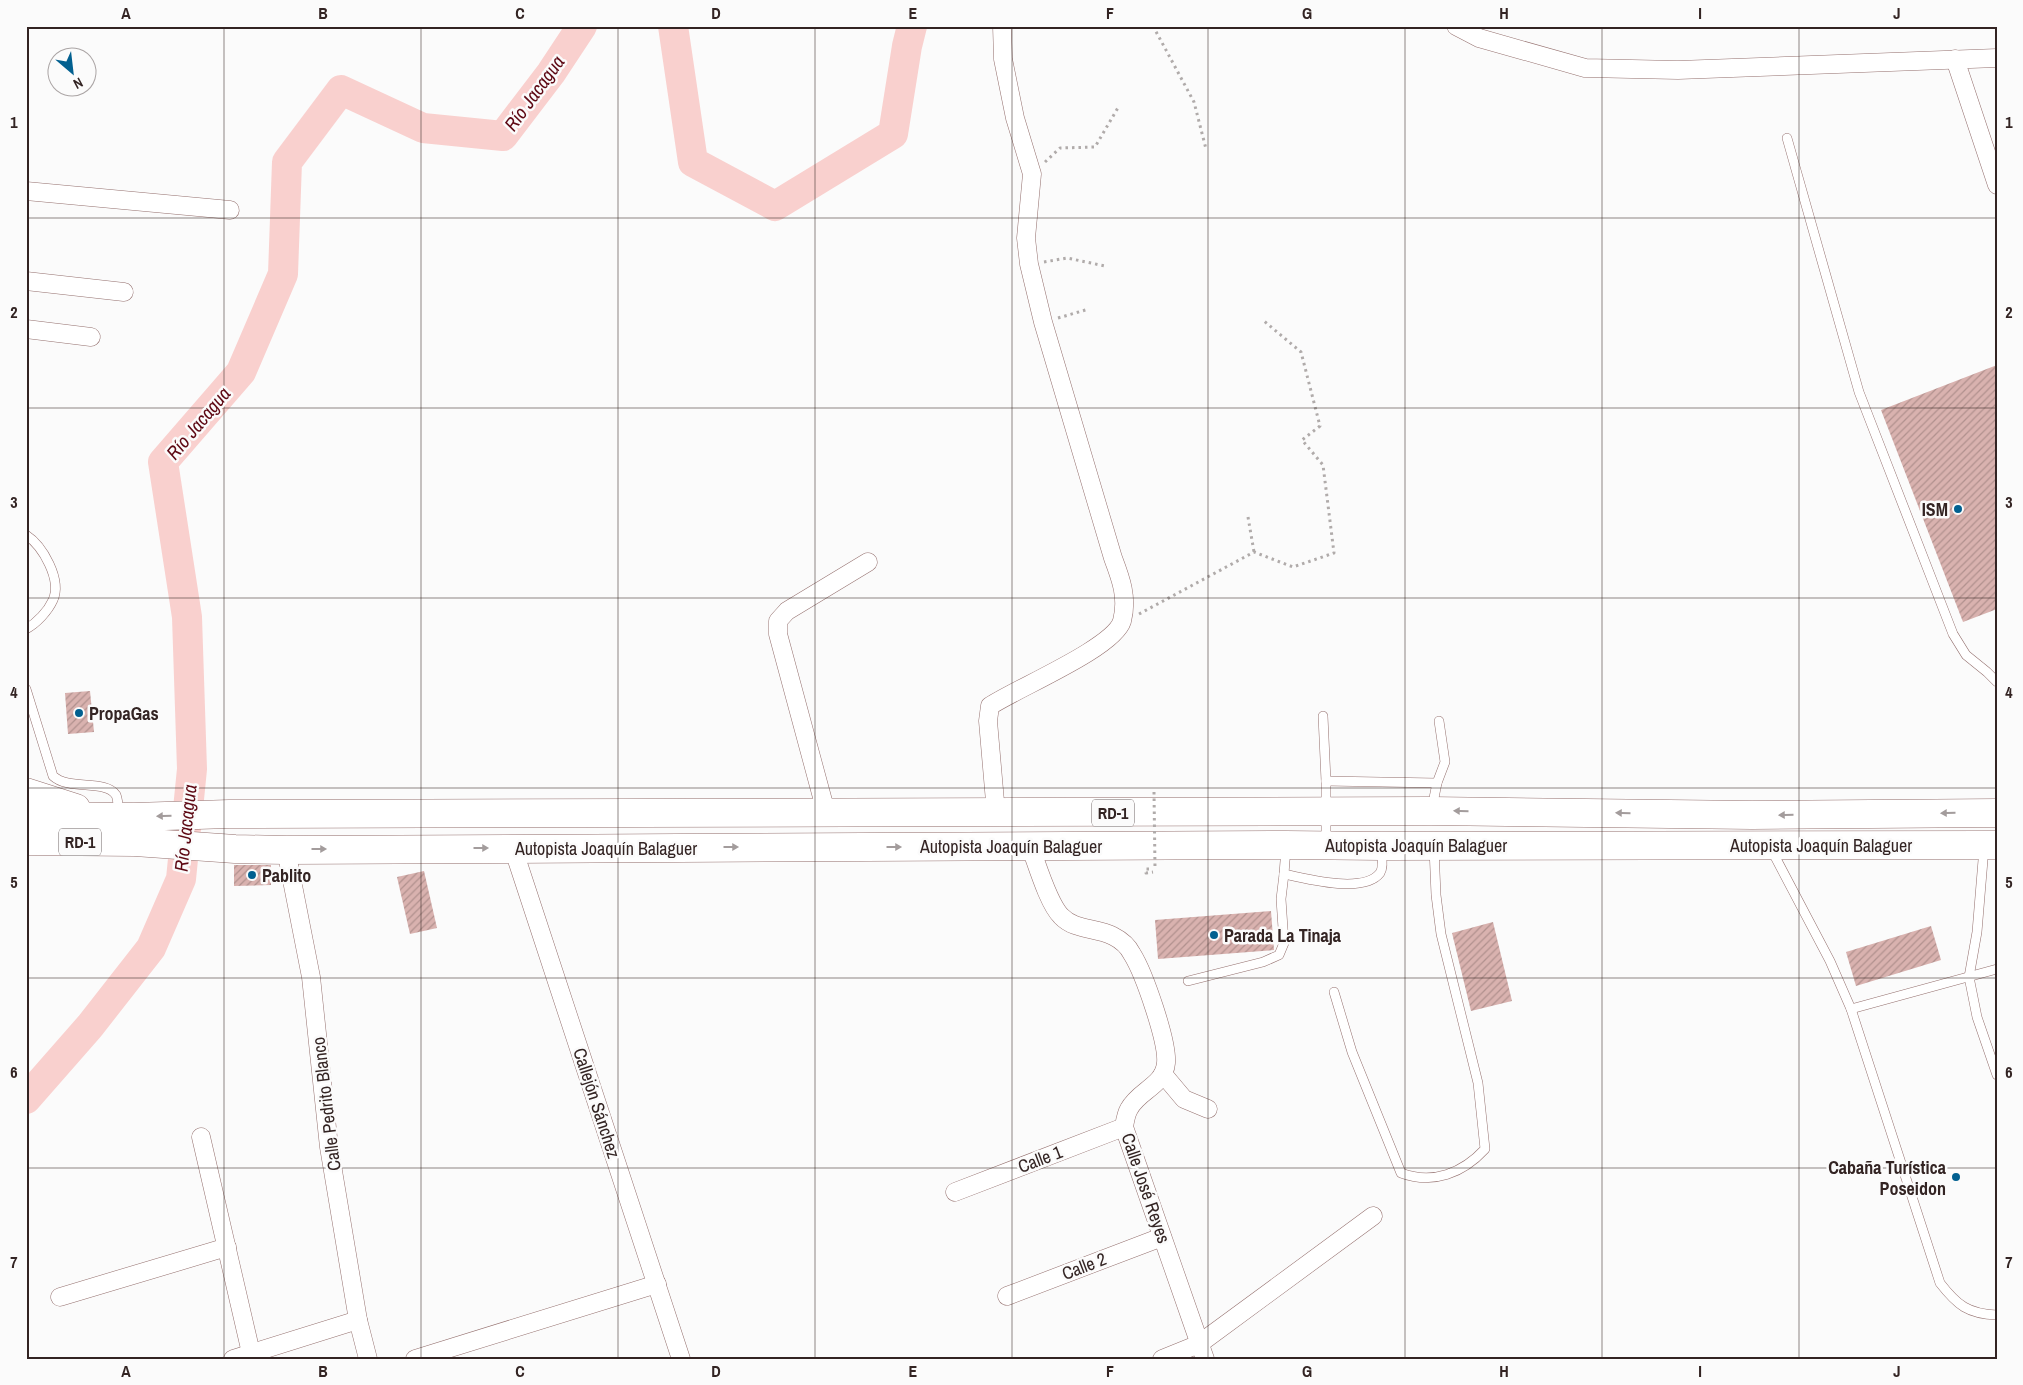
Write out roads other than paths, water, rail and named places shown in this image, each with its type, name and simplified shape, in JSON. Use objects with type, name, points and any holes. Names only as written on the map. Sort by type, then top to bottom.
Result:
[{"type":"highway","points":[[26,792],[123,823]]},
{"type":"highway","name":"Autopista Joaquín Balaguer","points":[[26,841],[123,823],[229,814],[1431,811],[1752,815],[1997,813]]},
{"type":"highway","name":"Autopista Joaquín Balaguer","points":[[26,816],[123,823],[235,849],[286,850],[1286,845],[1990,845]]},
{"type":"street","points":[[996,813],[988,721],[990,706],[1004,696],[1088,653],[1107,640],[1121,624],[1124,589],[1042,322],[1029,264],[1026,238],[1032,174],[1015,118],[1003,59],[1002,26]]},
{"type":"street","points":[[1456,26],[1479,38],[1585,68],[1678,70],[1997,58]]},
{"type":"street","points":[[1955,60],[1997,185]]},
{"type":"street","points":[[26,190],[230,210]]},
{"type":"street","points":[[26,281],[124,292]]},
{"type":"street","points":[[26,329],[91,337]]},
{"type":"street","points":[[826,812],[778,634],[778,621],[787,611],[868,562]]},
{"type":"street","points":[[1030,846],[1052,903],[1060,916],[1073,926],[1112,935],[1123,942],[1132,953],[1142,972],[1165,1046],[1166,1062],[1163,1074],[1184,1100],[1208,1109]]},
{"type":"street","name":"Callejón Sánchez","points":[[512,848],[681,1359]]},
{"type":"street","name":"Calle Pedrito Blanco","points":[[286,850],[311,977],[329,1147],[358,1320],[368,1359]]},
{"type":"street","name":"Calle José Reyes","points":[[1163,1074],[1156,1084],[1137,1098],[1128,1110],[1124,1127],[1202,1352]]},
{"type":"street","name":"Calle 1","points":[[955,1192],[1124,1127]]},
{"type":"street","points":[[201,1137],[251,1353]]},
{"type":"street","points":[[1162,1359],[1202,1352],[1373,1216]]},
{"type":"street","name":"Calle 2","points":[[1007,1296],[1162,1237]]},
{"type":"street","points":[[60,1297],[227,1247]]},
{"type":"street","points":[[415,1359],[657,1284]]},
{"type":"street","points":[[233,1359],[358,1320]]},
{"type":"lane","points":[[1786,138],[1859,392],[1953,634],[1966,655],[1997,682]]},
{"type":"lane","points":[[26,535],[33,539],[46,556],[54,576],[54,599],[42,615],[26,628]]},
{"type":"lane","points":[[26,689],[53,776],[59,782],[101,786],[109,789],[116,795],[123,823]]},
{"type":"lane","points":[[1322,716],[1326,781],[1326,845]]},
{"type":"lane","points":[[1431,811],[1437,783],[1445,762],[1439,721]]},
{"type":"lane","points":[[1326,781],[1437,783]]},
{"type":"lane","points":[[1768,844],[1830,961],[1851,1010],[1940,1282],[1953,1300],[1968,1311],[1997,1315]]},
{"type":"lane","points":[[1188,981],[1263,962],[1279,955],[1284,943],[1281,899],[1286,845]]},
{"type":"lane","points":[[1334,992],[1352,1052],[1401,1174],[1414,1178],[1432,1179],[1453,1173],[1473,1161],[1485,1149],[1478,1083],[1441,934],[1436,895],[1434,845]]},
{"type":"lane","points":[[1990,845],[1968,978],[1978,1017],[1997,1075]]},
{"type":"lane","points":[[1284,874],[1320,882],[1341,884],[1367,881],[1380,872],[1382,868],[1381,846]]},
{"type":"lane","points":[[1851,1010],[1997,969]]},
{"type":"waterway","name":"Río Jacagua","points":[[26,1099],[90,1026],[151,948],[181,879],[192,769],[187,617],[163,462],[241,372],[283,274],[287,162],[341,90],[423,128],[503,136],[551,73],[582,26]]},
{"type":"waterway","name":"Río Jacagua","points":[[673,26],[693,162],[775,206],[893,134],[912,26]]},
{"type":"place","name":"ISM","points":[[1958,509]]},
{"type":"place","name":"PropaGas","points":[[79,713]]},
{"type":"place","name":"Pablito","points":[[252,875]]},
{"type":"place","name":"Parada La Tinaja","points":[[1214,935]]},
{"type":"place","name":"Cabaña Turística Poseidon","points":[[1956,1177]]}]
